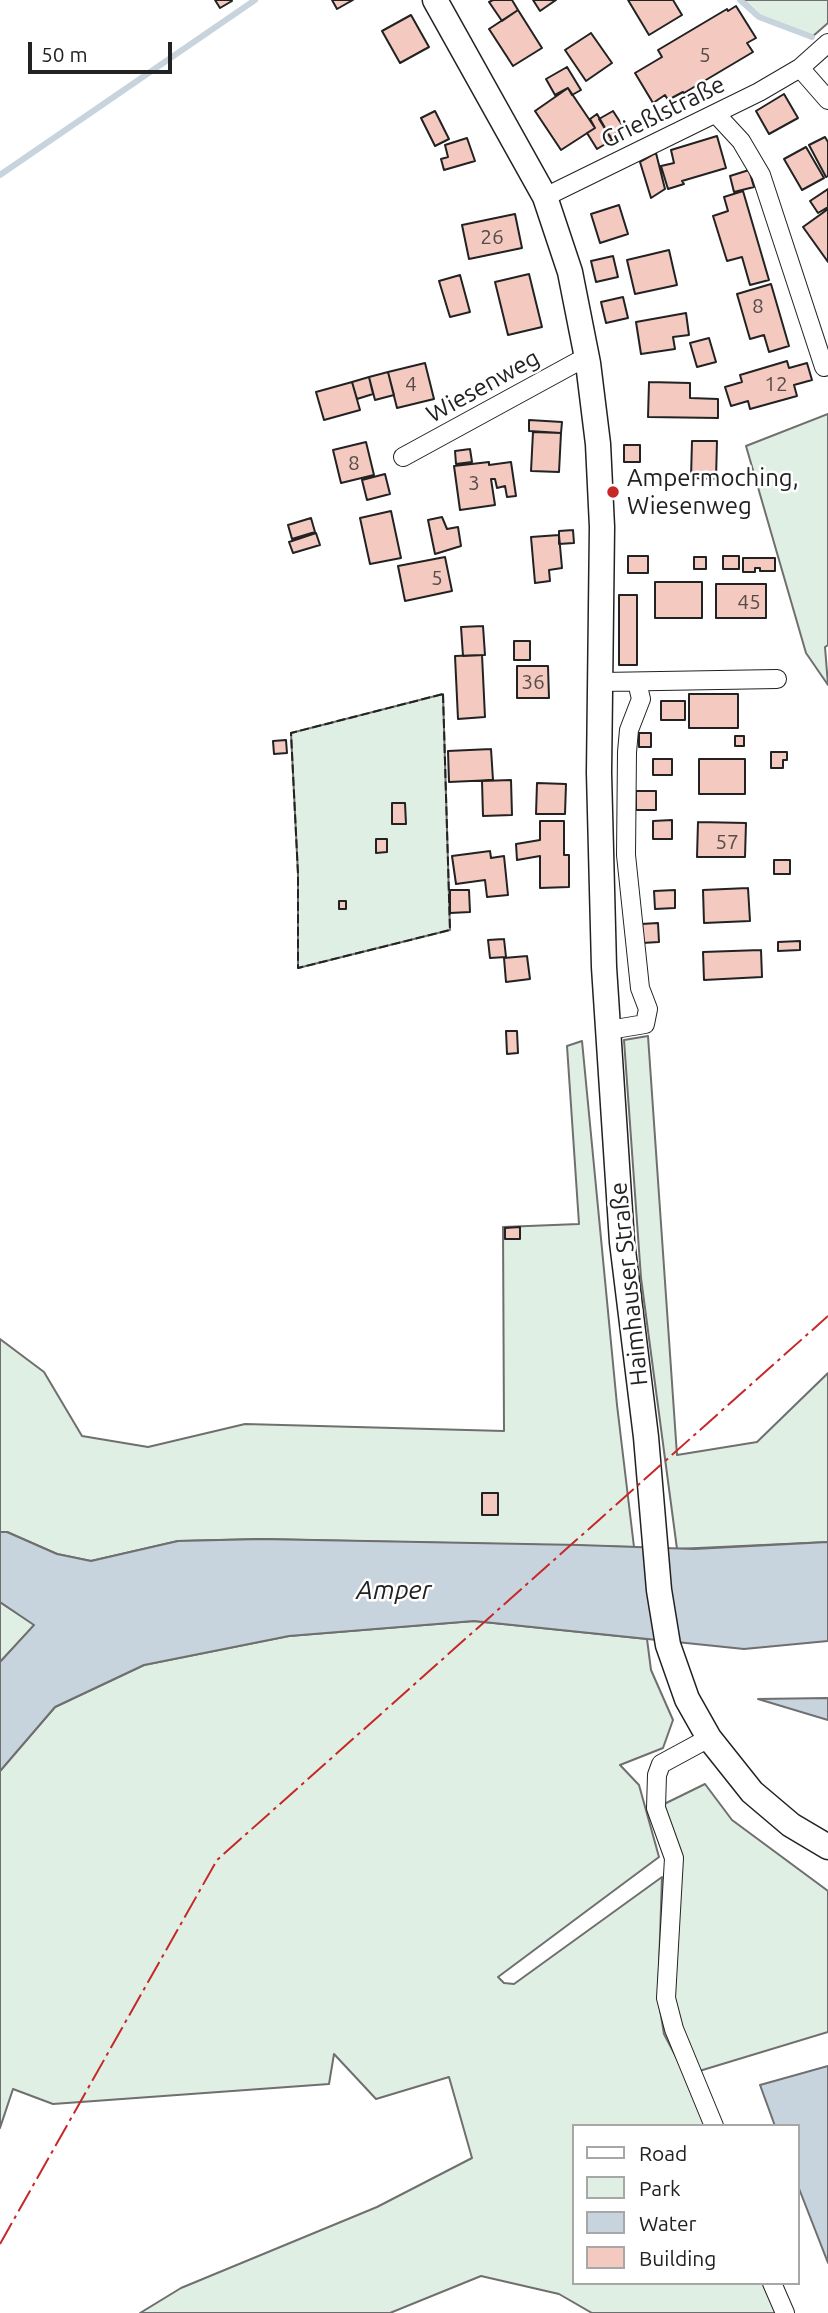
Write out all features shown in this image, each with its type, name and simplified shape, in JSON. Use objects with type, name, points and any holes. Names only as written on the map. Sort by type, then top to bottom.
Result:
[{"type":"main road","name":"Haimhauser Straße","points":[[435,0],[545,197],[569,272],[588,363],[598,444],[602,527],[599,773],[604,967],[622,1242],[646,1437],[659,1590],[668,1645],[687,1699],[709,1738],[752,1793],[791,1825],[828,1847]]},
{"type":"street","name":"Grießlstraße","points":[[545,197],[759,92],[800,68],[828,43]]},
{"type":"street","points":[[800,68],[828,100]]},
{"type":"street","points":[[716,114],[741,141],[761,175],[824,367]]},
{"type":"street","name":"Wiesenweg","points":[[403,457],[578,362],[588,363]]},
{"type":"street","points":[[602,682],[777,679]]},
{"type":"street","points":[[609,1030],[645,1024],[648,1009],[640,988],[626,855],[626,752],[629,730],[641,699],[638,682]]},
{"type":"street","points":[[709,1738],[661,1764],[657,1776],[656,1808],[674,1858],[666,1998],[674,2029],[713,2124]]},
{"type":"street","points":[[773,2285],[785,2313]]},
{"type":"green space","points":[[743,0],[828,0],[828,23],[812,37],[763,19]]},
{"type":"green space","points":[[828,414],[828,645],[825,647],[828,685],[806,653],[746,446]]},
{"type":"green space","points":[[443,694],[450,930],[298,968],[298,874],[291,733]]},
{"type":"green space","points":[[648,1036],[677,1455],[757,1442],[828,1373],[828,1542],[677,1549],[641,1278],[624,1040]]},
{"type":"green space","points":[[582,1041],[617,1405],[634,1547],[261,1539],[178,1541],[91,1561],[57,1554],[7,1532],[0,1532],[0,1339],[44,1372],[82,1436],[148,1447],[245,1424],[504,1431],[503,1227],[579,1224],[567,1046]]},
{"type":"green space","points":[[0,1602],[35,1625],[0,1662]]},
{"type":"green space","points":[[474,1621],[647,1639],[651,1670],[673,1720],[663,1748],[620,1765],[639,1785],[659,1857],[498,1977],[504,1983],[514,1984],[662,1877],[658,1997],[664,2034],[688,2080],[704,2124],[572,2124],[572,2285],[772,2285],[780,2313],[592,2313],[559,2294],[481,2276],[390,2313],[140,2313],[181,2288],[377,2207],[472,2158],[449,2077],[376,2099],[334,2054],[329,2084],[53,2104],[13,2089],[0,2128],[0,1771],[55,1707],[144,1665],[289,1636]]},
{"type":"green space","points":[[705,1784],[732,1820],[828,1891],[828,2032],[696,2072],[667,1986],[678,1850],[656,1808]]},
{"type":"water","name":"Amper","points":[[0,1532],[7,1532],[57,1554],[91,1561],[178,1541],[261,1539],[694,1549],[828,1542],[828,1641],[744,1649],[474,1621],[289,1636],[144,1665],[55,1707],[0,1771],[0,1662],[34,1625],[0,1602]]},
{"type":"water","points":[[828,1698],[828,1720],[758,1699]]},
{"type":"water","points":[[828,2066],[828,2263],[800,2191],[800,2124],[774,2124],[760,2085]]},
{"type":"building","points":[[215,0],[231,0],[232,1],[220,8]]},
{"type":"building","points":[[332,0],[353,0],[337,9]]},
{"type":"building","points":[[512,0],[518,10],[502,21],[489,2]]},
{"type":"building","points":[[533,0],[556,0],[540,11]]},
{"type":"building","points":[[628,0],[673,0],[682,15],[649,35]]},
{"type":"building","points":[[736,6],[756,38],[747,43],[753,52],[684,93],[668,100],[665,95],[653,103],[635,73],[662,57],[658,50]]},
{"type":"building","points":[[518,10],[542,48],[513,66],[489,29]]},
{"type":"building","points":[[411,15],[429,47],[400,63],[382,31]]},
{"type":"building","points":[[591,33],[612,63],[586,81],[565,50]]},
{"type":"building","points":[[567,67],[581,90],[572,95],[568,88],[555,95],[546,79]]},
{"type":"building","points":[[568,88],[595,128],[561,150],[535,111]]},
{"type":"building","points":[[784,94],[798,118],[769,134],[756,111]]},
{"type":"building","points":[[435,111],[449,139],[435,146],[421,118]]},
{"type":"building","points":[[613,111],[624,128],[610,137],[599,119]]},
{"type":"building","points":[[597,114],[612,140],[597,149],[587,133],[595,128],[590,119]]},
{"type":"building","points":[[717,136],[726,168],[682,181],[684,184],[668,189],[661,166],[674,163],[671,150]]},
{"type":"building","points":[[825,137],[828,142],[826,177],[809,145]]},
{"type":"building","points":[[467,138],[475,161],[444,170],[441,159],[448,157],[445,145]]},
{"type":"building","points":[[806,147],[824,178],[802,190],[784,159]]},
{"type":"building","points":[[656,153],[665,189],[651,198],[640,162]]},
{"type":"building","points":[[749,170],[754,187],[734,192],[730,176]]},
{"type":"building","points":[[828,189],[828,207],[818,213],[810,201]]},
{"type":"building","points":[[743,191],[769,280],[750,285],[742,257],[727,261],[713,216],[728,211],[724,197]]},
{"type":"building","points":[[619,205],[628,234],[600,243],[591,214]]},
{"type":"building","points":[[828,209],[828,262],[803,227]]},
{"type":"building","points":[[515,214],[522,248],[469,259],[462,225]]},
{"type":"building","points":[[669,250],[677,285],[635,294],[627,260]]},
{"type":"building","points":[[613,256],[618,277],[596,282],[591,261]]},
{"type":"building","points":[[529,274],[542,327],[508,335],[495,282]]},
{"type":"building","points":[[460,275],[470,312],[450,317],[439,281]]},
{"type":"building","points":[[771,284],[789,346],[769,352],[764,335],[750,339],[737,294]]},
{"type":"building","points":[[623,297],[628,318],[606,323],[601,302]]},
{"type":"building","points":[[686,313],[689,335],[673,337],[675,349],[641,354],[636,322]]},
{"type":"building","points":[[709,338],[716,362],[697,367],[690,343]]},
{"type":"building","points":[[787,361],[789,368],[807,363],[812,380],[794,385],[797,396],[750,409],[748,401],[731,406],[725,387],[742,382],[740,375]]},
{"type":"building","points":[[425,363],[434,399],[397,408],[388,372]]},
{"type":"building","points":[[388,372],[394,395],[375,400],[369,377]]},
{"type":"building","points":[[369,377],[373,394],[357,399],[352,382]]},
{"type":"building","points":[[352,382],[360,410],[324,420],[316,392]]},
{"type":"building","points":[[649,382],[690,383],[690,398],[718,399],[718,418],[648,417]]},
{"type":"building","points":[[529,420],[562,422],[561,433],[529,431]]},
{"type":"building","points":[[533,432],[561,433],[559,472],[531,471]]},
{"type":"building","points":[[692,441],[717,441],[716,479],[691,478]]},
{"type":"building","points":[[366,442],[374,475],[341,483],[333,450]]},
{"type":"building","points":[[624,445],[640,445],[640,462],[624,462]]},
{"type":"building","points":[[470,449],[472,462],[456,464],[455,451]]},
{"type":"building","points":[[489,462],[489,465],[511,462],[516,496],[507,497],[505,486],[497,488],[495,479],[491,479],[495,505],[460,510],[454,466]]},
{"type":"building","points":[[385,474],[390,494],[367,500],[362,480]]},
{"type":"building","points":[[391,511],[401,558],[370,564],[360,518]]},
{"type":"building","points":[[442,517],[447,529],[458,527],[461,546],[435,554],[428,520]]},
{"type":"building","points":[[311,518],[315,532],[292,539],[288,525]]},
{"type":"building","points":[[573,530],[574,543],[559,544],[559,531]]},
{"type":"building","points":[[316,533],[320,545],[293,553],[289,542]]},
{"type":"building","points":[[559,535],[562,568],[549,570],[550,581],[535,583],[531,537]]},
{"type":"building","points":[[628,556],[648,556],[648,573],[628,573]]},
{"type":"building","points":[[723,556],[739,556],[739,569],[723,569]]},
{"type":"building","points":[[445,557],[452,591],[405,601],[398,566]]},
{"type":"building","points":[[694,557],[706,557],[706,569],[694,569]]},
{"type":"building","points":[[743,558],[775,558],[775,571],[760,571],[760,568],[755,568],[755,572],[743,572]]},
{"type":"building","points":[[655,582],[702,582],[702,618],[655,618]]},
{"type":"building","points":[[716,584],[766,584],[766,618],[716,618]]},
{"type":"building","points":[[619,595],[637,595],[637,665],[619,665]]},
{"type":"building","points":[[483,626],[485,655],[463,656],[461,627]]},
{"type":"building","points":[[514,641],[530,641],[530,660],[514,660]]},
{"type":"building","points":[[482,655],[485,717],[458,719],[455,656]]},
{"type":"building","points":[[517,666],[548,666],[549,698],[517,698]]},
{"type":"building","points":[[689,694],[738,694],[738,728],[689,728]]},
{"type":"building","points":[[661,701],[685,701],[685,720],[661,720]]},
{"type":"building","points":[[639,733],[651,733],[651,747],[639,747]]},
{"type":"building","points":[[735,736],[744,736],[744,746],[735,746]]},
{"type":"building","points":[[286,740],[287,753],[274,754],[273,741]]},
{"type":"building","points":[[491,749],[493,780],[449,782],[448,751]]},
{"type":"building","points":[[771,752],[787,752],[783,768],[771,768]]},
{"type":"building","points":[[653,759],[672,759],[672,775],[653,775]]},
{"type":"building","points":[[699,759],[745,759],[745,794],[699,794]]},
{"type":"building","points":[[511,780],[512,815],[483,816],[482,781]]},
{"type":"building","points":[[537,783],[566,784],[565,814],[536,814]]},
{"type":"building","points":[[636,791],[656,791],[656,810],[636,810]]},
{"type":"building","points":[[392,803],[405,803],[406,824],[392,824]]},
{"type":"building","points":[[672,820],[672,839],[653,839],[653,821]]},
{"type":"building","points":[[540,821],[564,821],[564,855],[569,855],[569,887],[540,888],[540,856],[517,860],[516,844],[540,840]]},
{"type":"building","points":[[698,822],[746,823],[745,857],[697,857]]},
{"type":"building","points":[[376,839],[387,839],[387,852],[376,853]]},
{"type":"building","points":[[490,851],[491,858],[504,856],[508,895],[487,897],[485,880],[456,884],[452,856]]},
{"type":"building","points":[[774,860],[790,860],[790,874],[774,874]]},
{"type":"building","points":[[748,888],[750,921],[704,923],[703,890]]},
{"type":"building","points":[[450,890],[469,890],[470,912],[450,913]]},
{"type":"building","points":[[675,890],[675,908],[655,909],[654,891]]},
{"type":"building","points":[[339,901],[346,901],[346,909],[339,909]]},
{"type":"building","points":[[658,923],[659,942],[642,943],[641,924]]},
{"type":"building","points":[[504,939],[506,957],[490,958],[488,940]]},
{"type":"building","points":[[800,941],[800,950],[778,951],[778,942]]},
{"type":"building","points":[[761,950],[762,977],[704,980],[703,952]]},
{"type":"building","points":[[527,956],[530,979],[506,982],[504,958]]},
{"type":"building","points":[[506,1031],[517,1031],[518,1053],[507,1054]]},
{"type":"building","points":[[520,1227],[520,1239],[505,1239],[505,1228]]},
{"type":"building","points":[[482,1493],[498,1493],[498,1515],[482,1515]]},
{"type":"waterway","points":[[0,175],[255,0]]},
{"type":"waterway","points":[[740,0],[759,17],[812,37]]},
{"type":"fence","points":[[443,694],[450,930],[298,968],[298,874],[291,733],[443,694]]},
{"type":"power","points":[[0,2244],[217,1860],[828,1316]]},
{"type":"place","name":"Ampermoching, Wiesenweg","points":[[613,492]]}]
